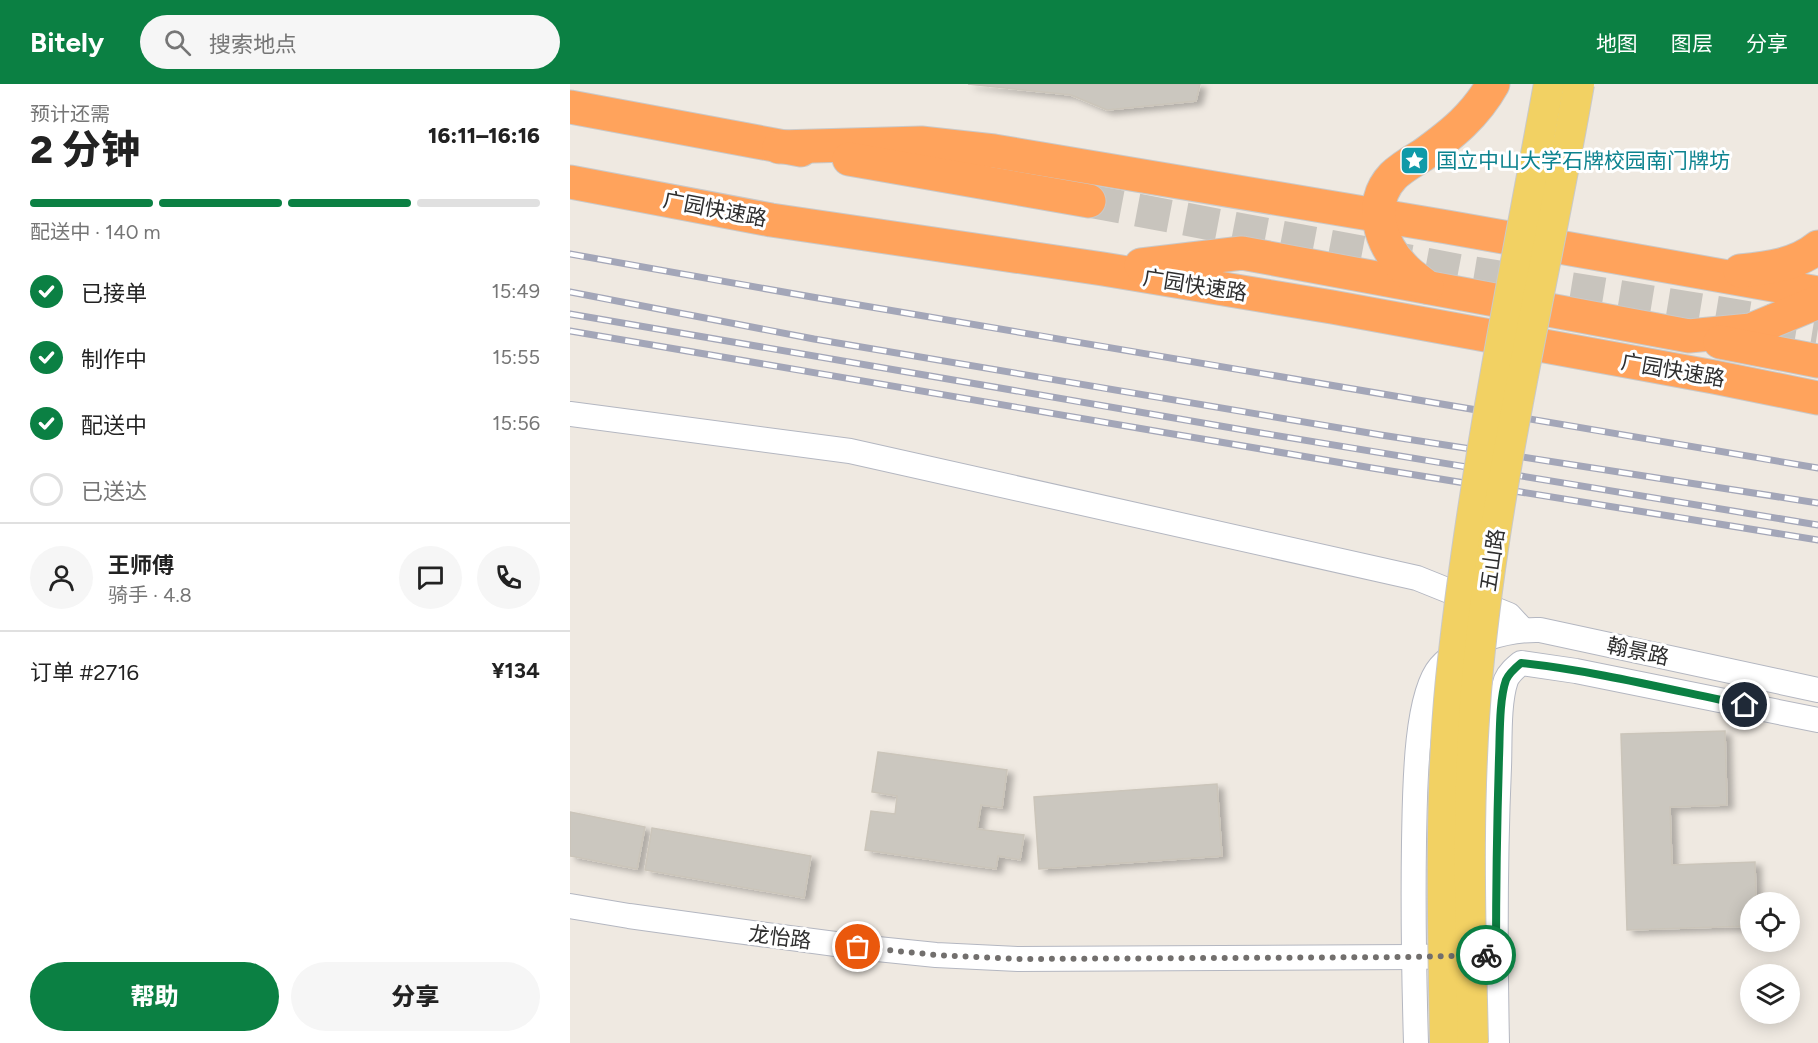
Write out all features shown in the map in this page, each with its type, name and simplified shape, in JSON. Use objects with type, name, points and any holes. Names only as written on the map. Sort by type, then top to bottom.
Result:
[{"type":"highway","points":[[1427,287],[1404,268],[1385,242],[1377,215],[1382,192],[1393,176],[1464,124],[1484,100],[1493,84]]},
{"type":"highway","points":[[570,107],[778,147],[1089,201]]},
{"type":"highway","points":[[778,147],[921,143],[973,149],[1079,164],[1818,293]]},
{"type":"highway","name":"广园快速路","points":[[570,182],[771,220],[1103,269],[1332,308],[1818,398]]},
{"type":"highway","points":[[1711,273],[1779,266],[1807,256],[1818,247]]},
{"type":"highway","points":[[1103,269],[1242,253],[1818,361]]},
{"type":"highway","points":[[1689,336],[1751,330],[1818,302]]},
{"type":"main road","name":"五山路","points":[[1445,1043],[1443,802],[1451,680],[1479,465],[1549,84]]},
{"type":"main road","name":"五山路","points":[[1473,1043],[1470,831],[1478,669],[1497,524],[1511,441],[1579,84]]},
{"type":"street","points":[[570,414],[850,451],[1417,578],[1509,615],[1522,629]]},
{"type":"street","name":"翰景路","points":[[1414,957],[1416,772],[1420,735],[1428,690],[1439,668],[1459,651],[1497,635],[1522,629],[1540,630],[1818,690]]},
{"type":"street","name":"翰景路","points":[[1496,955],[1497,810],[1502,703],[1506,680],[1521,663],[1576,671],[1818,720]]},
{"type":"street","name":"龙怡路","points":[[570,906],[718,929],[936,955],[1018,959],[1496,955]]},
{"type":"street","points":[[1496,955],[1497,1043]]},
{"type":"street","points":[[1414,957],[1416,1043]]},
{"type":"building","points":[[968,84],[1200,84],[1196,101],[1107,110],[1071,95]]},
{"type":"building","points":[[1725,731],[1727,805],[1670,807],[1672,865],[1755,862],[1756,892],[1740,892],[1740,926],[1627,930],[1621,734]]},
{"type":"building","points":[[878,752],[1007,770],[1002,808],[981,805],[977,829],[1024,835],[1020,860],[998,856],[996,869],[865,850],[871,811],[895,814],[897,796],[872,792]]},
{"type":"building","points":[[1217,784],[1222,856],[1039,869],[1034,797]]},
{"type":"building","points":[[570,812],[645,827],[637,869],[570,856]]},
{"type":"building","points":[[652,828],[811,856],[804,898],[645,870]]},
{"type":"tunnel","points":[[1089,201],[1462,271],[1818,329]]},
{"type":"railway","points":[[570,254],[1818,468]]},
{"type":"railway","points":[[570,292],[814,339],[1381,435],[1818,503]]},
{"type":"railway","points":[[570,314],[1261,433],[1818,525]]},
{"type":"railway","points":[[570,331],[1372,468],[1818,540]]},
{"type":"way so far","points":[[858,947],[936,955],[1018,959],[1486,955]]},
{"type":"place","name":"国立中山大学石牌校园南门牌坊","points":[[1415,160]]},
{"type":"route","points":[[1486,955],[1496,955],[1497,810],[1502,703],[1506,680],[1512,671],[1521,663],[1537,665],[1745,705]]}]
